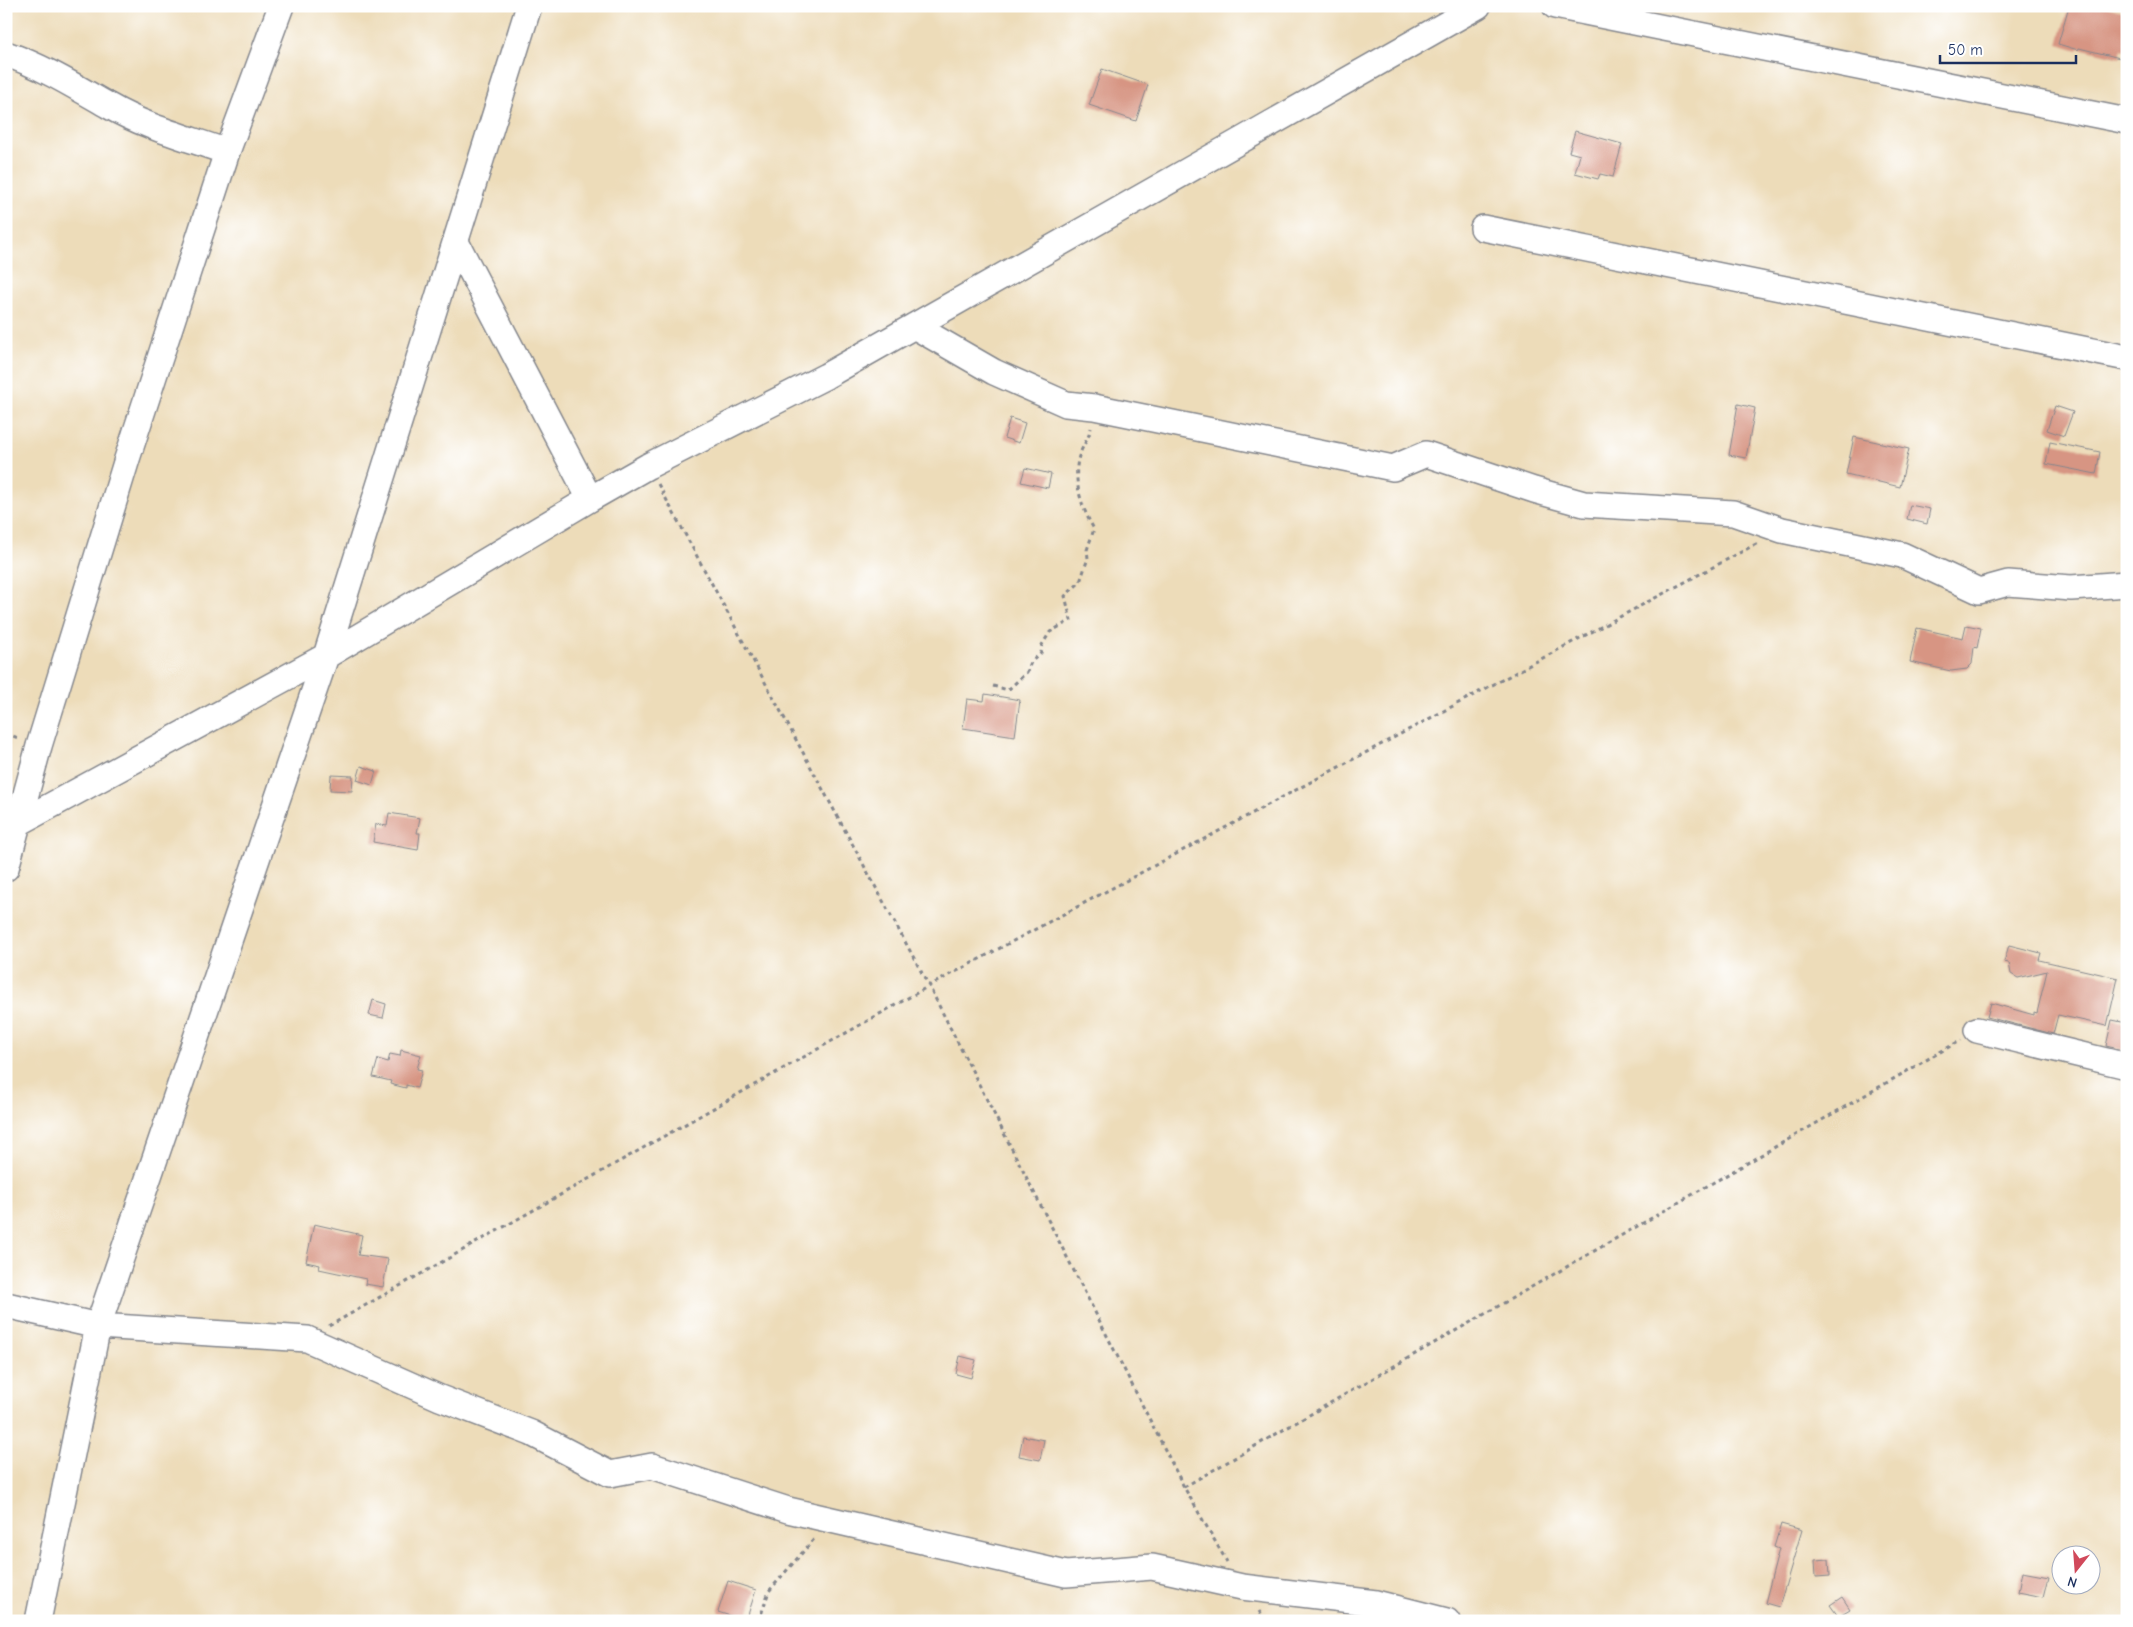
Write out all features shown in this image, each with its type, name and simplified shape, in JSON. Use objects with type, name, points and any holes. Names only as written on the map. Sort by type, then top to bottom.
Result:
[{"type":"street","points":[[6,868],[17,824],[127,459],[227,152],[281,6]]},
{"type":"street","points":[[38,1621],[98,1326],[326,656],[529,6]]},
{"type":"street","points":[[17,824],[326,656],[648,466],[826,376],[1478,6]]},
{"type":"street","points":[[1554,6],[2127,121]]},
{"type":"street","points":[[6,54],[36,65],[108,106],[138,120],[227,152]]},
{"type":"street","points":[[1483,228],[2127,358]]},
{"type":"street","points":[[456,242],[590,499]]},
{"type":"street","points":[[914,326],[994,372],[1066,404],[1094,407],[1393,468],[1426,454],[1534,490],[1584,504],[1732,513],[1782,530],[1902,554],[1979,591],[2008,582],[2072,588],[2127,584]]},
{"type":"street","points":[[1977,1030],[2127,1066]]},
{"type":"street","points":[[6,1305],[98,1326],[307,1339],[440,1398],[531,1433],[610,1474],[652,1466],[788,1510],[1066,1574],[1152,1567],[1242,1587],[1376,1603],[1447,1621]]},
{"type":"path","points":[[993,686],[1008,690],[1027,672],[1030,662],[1041,653],[1042,645],[1050,632],[1071,620],[1065,596],[1080,582],[1088,558],[1087,550],[1094,529],[1087,518],[1080,499],[1077,462],[1083,444],[1091,431],[1094,407]]},
{"type":"path","points":[[648,466],[929,986],[1184,1487],[1242,1587],[1266,1621]]},
{"type":"path","points":[[307,1339],[929,986],[1782,530]]},
{"type":"path","points":[[1184,1487],[1977,1030]]},
{"type":"path","points":[[759,1621],[769,1591],[812,1543],[825,1518]]},
{"type":"building","points":[[2069,6],[2103,6],[2127,12],[2127,51],[2122,49],[2120,58],[2058,44]]},
{"type":"building","points":[[1102,69],[1148,85],[1136,121],[1089,105]]},
{"type":"building","points":[[1575,131],[1622,144],[1613,177],[1600,174],[1598,179],[1575,173],[1580,155],[1569,152]]},
{"type":"building","points":[[1738,404],[1755,408],[1746,458],[1729,455]]},
{"type":"building","points":[[2055,406],[2073,412],[2064,436],[2047,430]]},
{"type":"building","points":[[1010,418],[1025,423],[1019,443],[1004,438]]},
{"type":"building","points":[[1854,437],[1909,449],[1900,487],[1846,474]]},
{"type":"building","points":[[2050,442],[2100,452],[2096,474],[2046,464]]},
{"type":"building","points":[[1025,468],[1051,474],[1048,488],[1021,482]]},
{"type":"building","points":[[1910,505],[1930,509],[1927,524],[1907,519]]},
{"type":"building","points":[[1966,625],[1981,628],[1977,648],[1974,647],[1972,664],[1967,669],[1951,671],[1910,662],[1917,628],[1963,638]]},
{"type":"building","points":[[985,694],[1020,700],[1015,736],[963,728],[967,699],[984,701]]},
{"type":"building","points":[[361,766],[376,771],[372,785],[357,780]]},
{"type":"building","points":[[331,775],[353,776],[352,791],[330,790]]},
{"type":"building","points":[[389,813],[420,818],[417,833],[420,833],[418,850],[373,842],[376,824],[387,826]]},
{"type":"building","points":[[2009,945],[2041,953],[2039,960],[2118,978],[2107,1026],[2058,1015],[2053,1034],[1987,1017],[1991,1003],[2034,1015],[2034,1012],[2037,1013],[2047,971],[2018,978],[2011,974],[2009,963],[2004,962]]},
{"type":"building","points":[[373,1000],[386,1004],[383,1018],[369,1015]]},
{"type":"building","points":[[2112,1020],[2127,1023],[2127,1051],[2106,1046]]},
{"type":"building","points":[[401,1050],[421,1055],[417,1069],[422,1070],[417,1088],[406,1085],[406,1088],[390,1084],[391,1081],[373,1077],[378,1059],[388,1062],[390,1054],[400,1056]]},
{"type":"building","points":[[314,1224],[362,1235],[358,1255],[388,1259],[383,1287],[365,1284],[366,1279],[319,1269],[320,1265],[306,1262]]},
{"type":"building","points":[[960,1356],[976,1360],[971,1378],[956,1374]]},
{"type":"building","points":[[1023,1436],[1044,1440],[1040,1460],[1019,1456]]},
{"type":"building","points":[[1781,1524],[1802,1530],[1779,1607],[1765,1603],[1779,1549],[1774,1547]]},
{"type":"building","points":[[1829,1559],[1830,1576],[1816,1577],[1815,1560]]},
{"type":"building","points":[[2022,1572],[2049,1577],[2044,1597],[2018,1592]]},
{"type":"building","points":[[728,1581],[756,1590],[746,1621],[718,1612]]},
{"type":"building","points":[[1842,1597],[1850,1609],[1838,1616],[1830,1605]]}]
